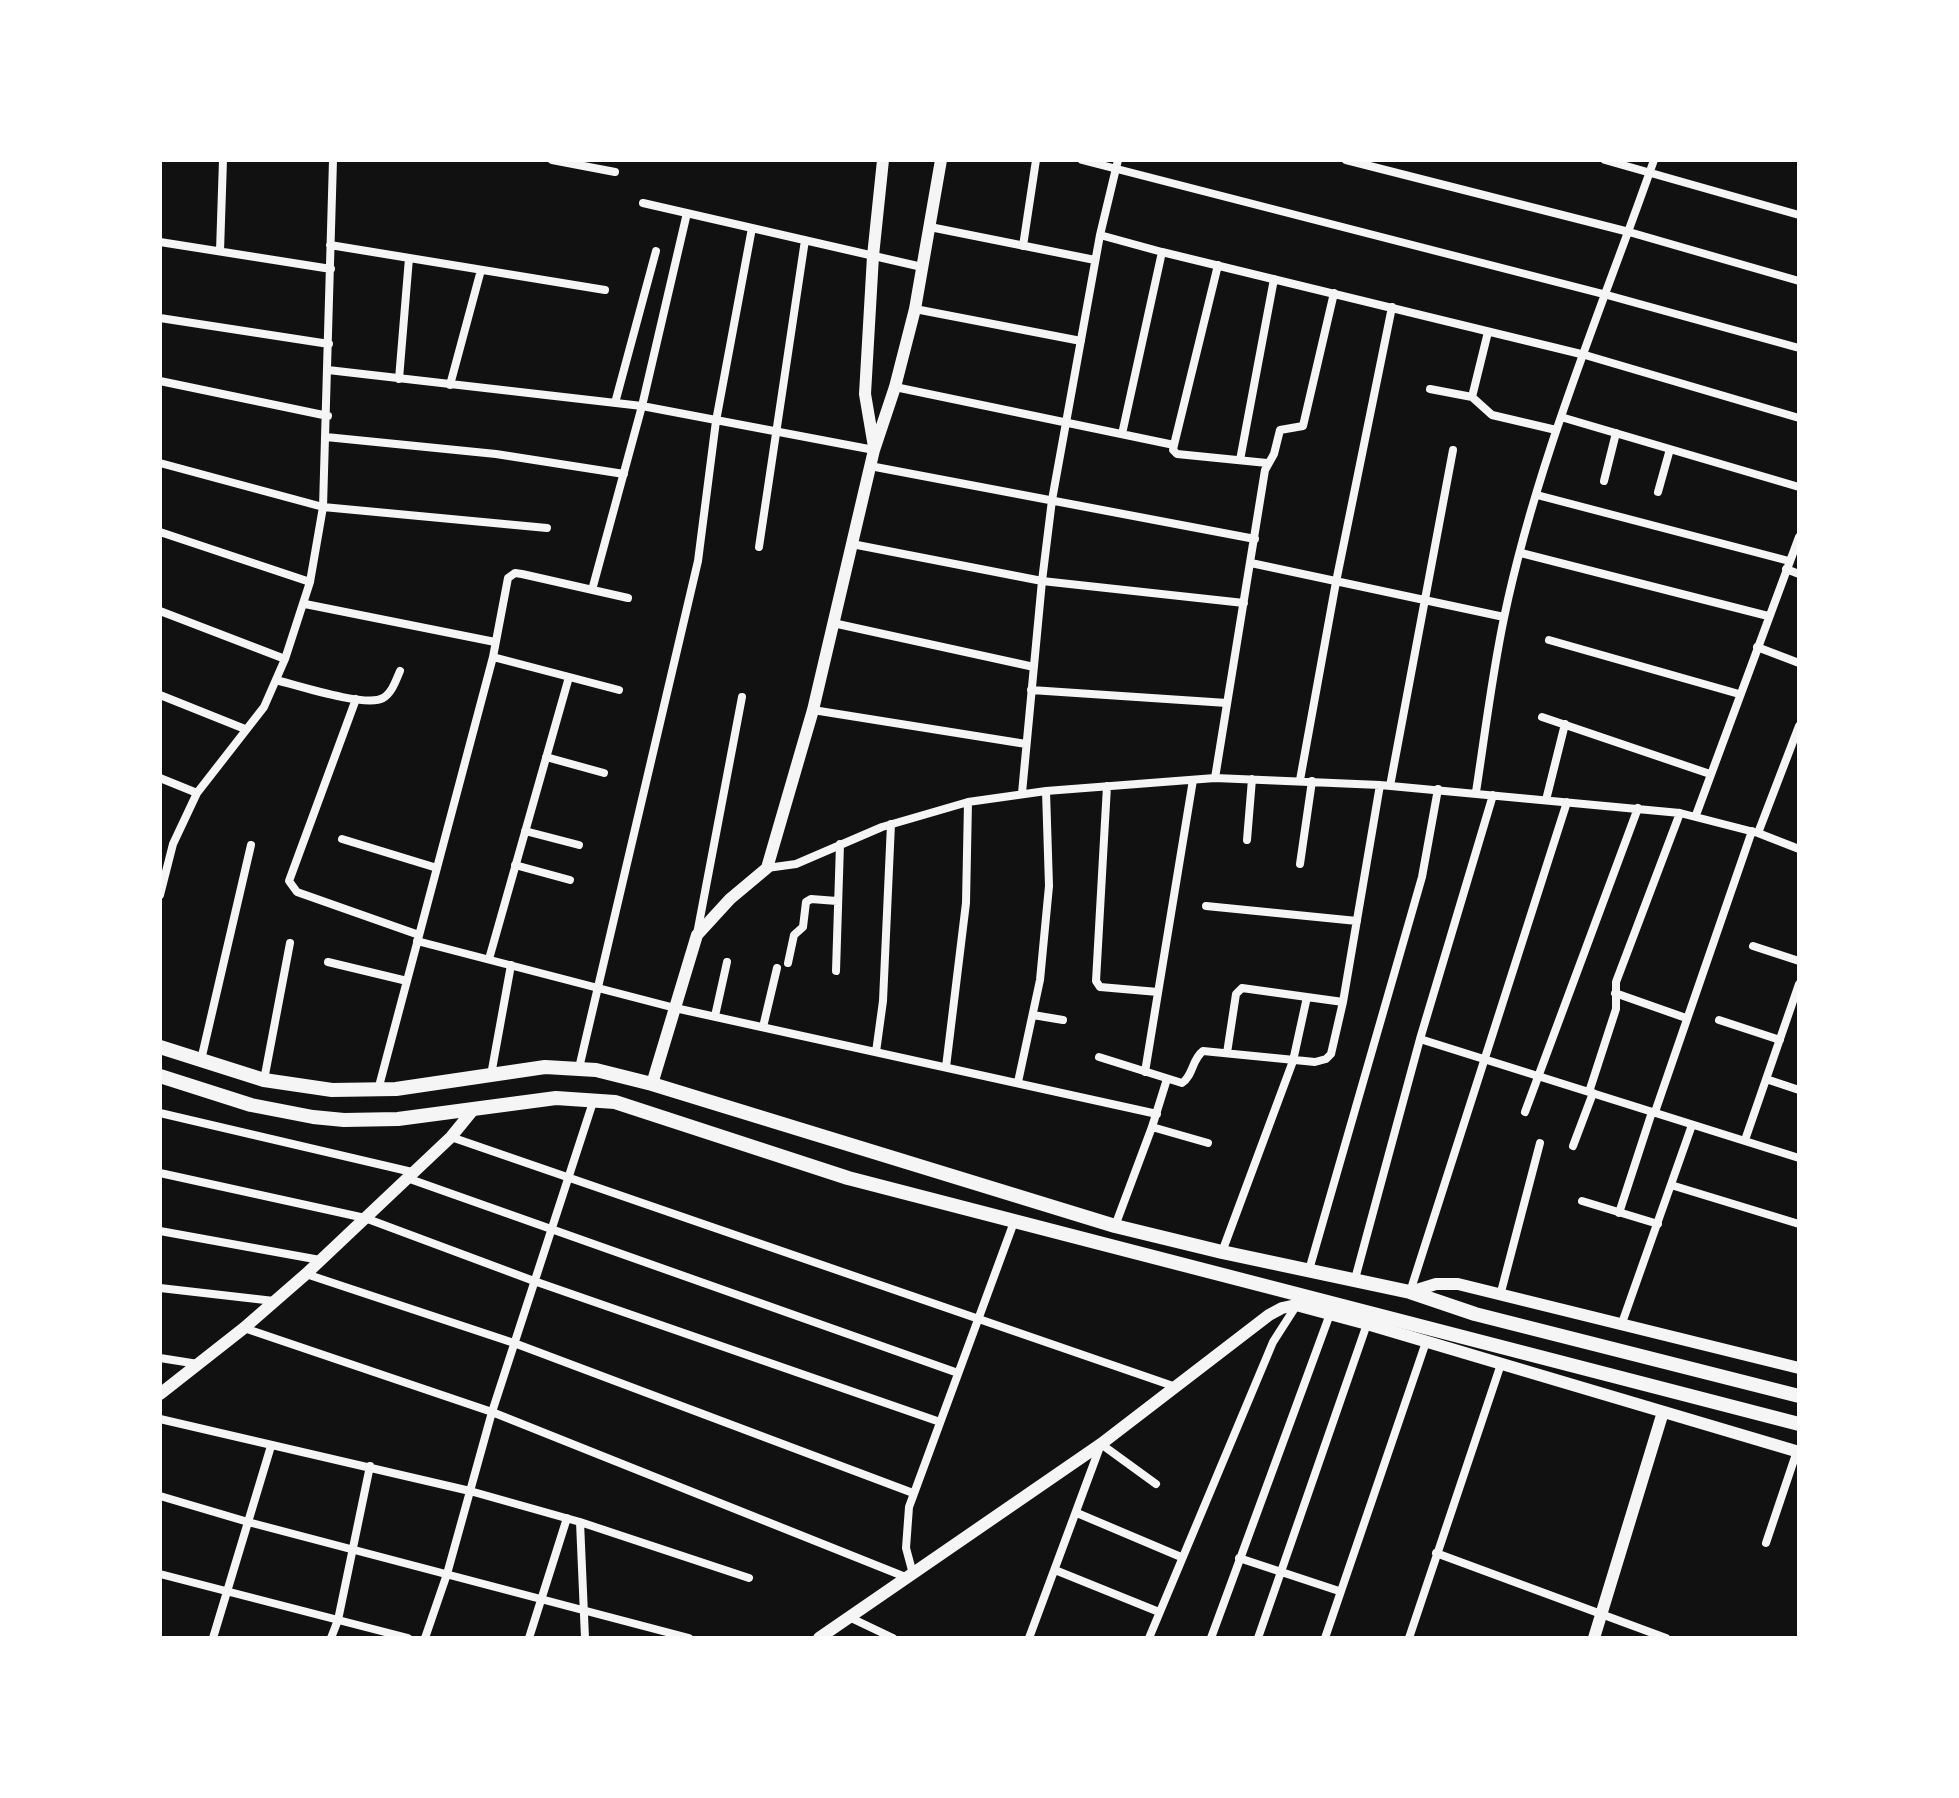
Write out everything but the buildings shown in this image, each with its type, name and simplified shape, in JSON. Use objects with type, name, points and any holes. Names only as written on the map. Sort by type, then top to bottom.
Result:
[{"type":"main road","points":[[160,1047],[264,1080],[332,1090],[378,1090],[545,1067],[579,1068],[652,1084],[1115,1226],[1410,1292],[1475,1314],[1799,1396]]},
{"type":"main road","points":[[160,1076],[251,1105],[313,1117],[398,1119],[556,1098],[615,1102],[848,1178],[1299,1301],[1425,1335],[1799,1424]]},
{"type":"street","points":[[220,251],[223,160]]},
{"type":"street","points":[[160,895],[173,844],[197,793],[264,707],[305,604],[323,507],[333,160]]},
{"type":"street","points":[[554,160],[615,172]]},
{"type":"street","points":[[874,450],[865,394],[873,256],[883,160]]},
{"type":"street","points":[[767,868],[813,710],[874,450],[895,387],[915,309],[941,160]]},
{"type":"street","points":[[1023,246],[1036,160]]},
{"type":"street","points":[[1082,160],[1117,164],[1799,348]]},
{"type":"street","points":[[1346,160],[1629,232],[1799,281]]},
{"type":"street","points":[[1605,160],[1799,215]]},
{"type":"street","points":[[1476,792],[1504,617],[1537,495],[1556,430],[1654,160]]},
{"type":"street","points":[[1022,793],[1052,500],[1095,260],[1117,164]]},
{"type":"street","points":[[643,203],[922,267]]},
{"type":"street","points":[[592,590],[642,406],[687,213]]},
{"type":"street","points":[[930,227],[1095,260]]},
{"type":"street","points":[[579,1068],[698,561],[716,421],[752,228]]},
{"type":"street","points":[[1100,235],[1585,355],[1799,418]]},
{"type":"street","points":[[759,547],[805,240]]},
{"type":"street","points":[[160,242],[331,269]]},
{"type":"street","points":[[330,245],[605,290]]},
{"type":"street","points":[[615,403],[656,251]]},
{"type":"street","points":[[1122,434],[1162,252]]},
{"type":"street","points":[[399,379],[409,258]]},
{"type":"street","points":[[1218,265],[1173,450],[1177,454],[1267,463]]},
{"type":"street","points":[[450,385],[481,270]]},
{"type":"street","points":[[1240,460],[1274,279]]},
{"type":"street","points":[[1215,778],[1267,463],[1274,454],[1279,433],[1284,428],[1303,426],[1334,293]]},
{"type":"street","points":[[1300,780],[1336,582],[1392,307]]},
{"type":"street","points":[[915,309],[1081,341]]},
{"type":"street","points":[[160,318],[329,344]]},
{"type":"street","points":[[1472,397],[1488,332]]},
{"type":"street","points":[[328,370],[642,406],[874,450]]},
{"type":"street","points":[[160,381],[328,416]]},
{"type":"street","points":[[895,387],[1174,445]]},
{"type":"street","points":[[1430,389],[1472,397],[1492,415],[1556,430]]},
{"type":"street","points":[[1561,417],[1799,487]]},
{"type":"street","points":[[1604,481],[1616,433]]},
{"type":"street","points":[[326,437],[496,454],[624,474]]},
{"type":"street","points":[[1658,492],[1670,449]]},
{"type":"street","points":[[1099,1057],[1185,1082],[1197,1056],[1203,1051],[1315,1062],[1331,1054],[1453,450]]},
{"type":"street","points":[[160,463],[323,507],[547,528]]},
{"type":"street","points":[[870,466],[1255,539]]},
{"type":"street","points":[[1537,495],[1787,565],[1799,574]]},
{"type":"street","points":[[160,532],[310,582]]},
{"type":"street","points":[[1696,815],[1799,537]]},
{"type":"street","points":[[852,544],[1042,581],[1244,603]]},
{"type":"street","points":[[1521,553],[1768,616]]},
{"type":"street","points":[[1251,563],[1504,617]]},
{"type":"street","points":[[378,1090],[493,657],[506,585],[511,575],[522,574],[628,598]]},
{"type":"street","points":[[305,604],[495,642]]},
{"type":"street","points":[[160,611],[285,659]]},
{"type":"street","points":[[833,623],[1034,667]]},
{"type":"street","points":[[1549,640],[1739,694]]},
{"type":"street","points":[[1757,647],[1799,663]]},
{"type":"street","points":[[493,657],[619,690]]},
{"type":"street","points":[[276,680],[366,701],[382,699],[391,691],[400,671]]},
{"type":"street","points":[[489,959],[569,677]]},
{"type":"street","points":[[1031,690],[1227,703]]},
{"type":"street","points":[[160,695],[245,729]]},
{"type":"street","points":[[652,1084],[697,935],[742,697]]},
{"type":"street","points":[[356,699],[290,875],[291,886],[297,892],[418,938],[675,1008],[1157,1114]]},
{"type":"street","points":[[813,710],[1026,744]]},
{"type":"street","points":[[1542,717],[1710,774]]},
{"type":"street","points":[[1546,800],[1565,724]]},
{"type":"street","points":[[1619,1213],[1686,1018],[1755,832],[1799,726]]},
{"type":"street","points":[[546,757],[604,773]]},
{"type":"street","points":[[160,778],[197,793]]},
{"type":"street","points":[[697,935],[730,899],[767,868],[796,864],[891,824],[968,802],[1022,793],[1107,786],[1215,778],[1300,780],[1476,792],[1696,815],[1799,849]]},
{"type":"street","points":[[1247,840],[1252,779]]},
{"type":"street","points":[[1145,1072],[1193,780]]},
{"type":"street","points":[[1300,864],[1312,781]]},
{"type":"street","points":[[1107,786],[1096,981],[1100,987],[1158,992]]},
{"type":"street","points":[[1309,1270],[1422,877],[1438,789]]},
{"type":"street","points":[[1018,1082],[1040,980],[1049,886],[1046,791]]},
{"type":"street","points":[[1355,1279],[1420,1039],[1493,795]]},
{"type":"street","points":[[946,1067],[966,903],[968,802]]},
{"type":"street","points":[[1410,1292],[1567,802]]},
{"type":"street","points":[[1525,1112],[1638,808]]},
{"type":"street","points":[[1573,1146],[1616,1009],[1616,982],[1680,813]]},
{"type":"street","points":[[876,1052],[884,986],[891,824]]},
{"type":"street","points":[[525,831],[579,845]]},
{"type":"street","points":[[342,839],[437,868]]},
{"type":"street","points":[[836,971],[840,844]]},
{"type":"street","points":[[201,1060],[251,845]]},
{"type":"street","points":[[515,865],[570,880]]},
{"type":"street","points":[[788,963],[794,935],[803,927],[806,902],[811,899],[837,901]]},
{"type":"street","points":[[1206,906],[1357,921]]},
{"type":"street","points":[[264,1080],[290,943]]},
{"type":"street","points":[[1753,946],[1799,961]]},
{"type":"street","points":[[328,962],[407,981]]},
{"type":"street","points":[[715,1016],[727,962]]},
{"type":"street","points":[[491,1075],[511,965]]},
{"type":"street","points":[[763,1027],[777,968]]},
{"type":"street","points":[[1745,1140],[1799,984]]},
{"type":"street","points":[[1227,1053],[1236,994],[1242,988],[1343,1002]]},
{"type":"street","points":[[1615,993],[1686,1018]]},
{"type":"street","points":[[1222,1252],[1293,1061],[1307,997]]},
{"type":"street","points":[[1033,1015],[1063,1020]]},
{"type":"street","points":[[1719,1020],[1780,1040]]},
{"type":"street","points":[[1420,1039],[1799,1158]]},
{"type":"street","points":[[1115,1226],[1167,1079]]},
{"type":"street","points":[[1766,1079],[1799,1090]]},
{"type":"street","points":[[425,1638],[447,1574],[492,1412],[594,1099]]},
{"type":"street","points":[[160,1394],[306,1274],[451,1137],[473,1110]]},
{"type":"street","points":[[160,1113],[409,1175],[551,1229],[958,1373]]},
{"type":"street","points":[[1622,1323],[1692,1125]]},
{"type":"street","points":[[1152,1127],[1208,1143]]},
{"type":"street","points":[[451,1137],[1176,1387]]},
{"type":"street","points":[[1501,1292],[1540,1143]]},
{"type":"street","points":[[160,1173],[365,1218],[534,1281],[940,1422]]},
{"type":"street","points":[[1671,1185],[1799,1224]]},
{"type":"street","points":[[1582,1201],[1658,1224]]},
{"type":"street","points":[[910,1576],[905,1534],[913,1493],[1014,1222]]},
{"type":"street","points":[[160,1231],[320,1260]]},
{"type":"street","points":[[306,1274],[514,1343],[913,1493]]},
{"type":"street","points":[[1410,1292],[1436,1284],[1458,1284],[1501,1292],[1799,1368]]},
{"type":"street","points":[[160,1288],[274,1301]]},
{"type":"street","points":[[1149,1638],[1273,1342],[1299,1301]]},
{"type":"street","points":[[819,1638],[1101,1444],[1269,1315],[1299,1301],[1367,1324],[1425,1335],[1501,1364],[1798,1451],[1766,1543]]},
{"type":"street","points":[[1211,1638],[1330,1314]]},
{"type":"street","points":[[1258,1638],[1367,1324]]},
{"type":"street","points":[[244,1328],[492,1412],[910,1576]]},
{"type":"street","points":[[1325,1638],[1425,1335]]},
{"type":"street","points":[[160,1358],[198,1364]]},
{"type":"street","points":[[1409,1638],[1501,1364]]},
{"type":"street","points":[[1594,1638],[1663,1412]]},
{"type":"street","points":[[160,1419],[470,1491],[580,1522],[749,1578]]},
{"type":"street","points":[[1101,1444],[1156,1484]]},
{"type":"street","points":[[1042,1638],[1030,1636],[1101,1444]]},
{"type":"street","points":[[213,1638],[271,1446]]},
{"type":"street","points":[[331,1638],[338,1620],[370,1466]]},
{"type":"street","points":[[160,1496],[689,1638]]},
{"type":"street","points":[[1077,1513],[1181,1557]]},
{"type":"street","points":[[529,1638],[567,1518]]},
{"type":"street","points":[[580,1522],[585,1638]]},
{"type":"street","points":[[1436,1553],[1666,1638]]},
{"type":"street","points":[[1239,1558],[1339,1591]]},
{"type":"street","points":[[1055,1570],[1159,1612]]},
{"type":"street","points":[[160,1574],[408,1638]]},
{"type":"street","points":[[851,1618],[893,1638]]}]
